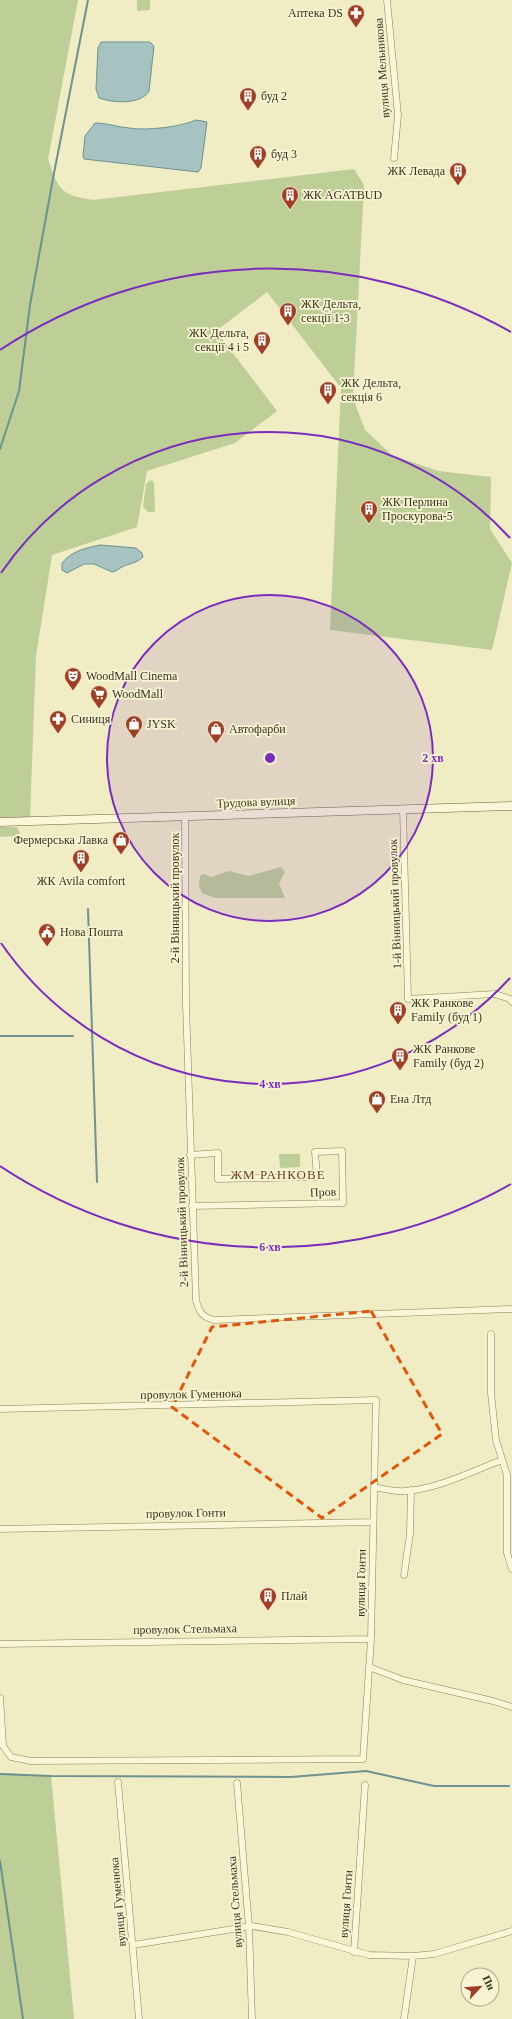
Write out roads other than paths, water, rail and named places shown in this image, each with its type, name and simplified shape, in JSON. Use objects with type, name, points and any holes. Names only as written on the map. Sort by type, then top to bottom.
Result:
[{"type":"main road","name":"Трудова вулиця","points":[[0,822],[512,806]]},
{"type":"street","name":"вулиця Мельникова","points":[[387,0],[398,115],[394,158]]},
{"type":"street","name":"1-й Вінницький провулок","points":[[403,809],[408,999],[495,994],[510,999],[512,1002]]},
{"type":"street","name":"2-й Вінницький провулок","points":[[185,816],[186,1006],[190,1155],[196,1300],[199,1311],[205,1317],[222,1319],[512,1309]]},
{"type":"street","name":"Пров","points":[[190,1155],[218,1153],[218,1179],[316,1178],[315,1152],[342,1151],[343,1203],[192,1206]]},
{"type":"street","points":[[491,1334],[491,1393],[496,1440],[507,1474],[507,1553],[512,1569]]},
{"type":"street","name":"провулок Гуменюка","points":[[0,1410],[376,1400],[376,1408]]},
{"type":"street","name":"вулиця Гонти","points":[[0,1698],[3,1746],[11,1756],[31,1761],[363,1759],[371,1639],[376,1408]]},
{"type":"street","points":[[374,1487],[411,1490],[444,1482],[502,1460]]},
{"type":"street","points":[[404,1575],[410,1534],[411,1490]]},
{"type":"street","name":"провулок Гонти","points":[[0,1528],[373,1522]]},
{"type":"street","name":"провулок Стельмаха","points":[[0,1644],[371,1639]]},
{"type":"street","points":[[369,1667],[403,1680],[493,1700],[512,1707]]},
{"type":"street","name":"вулиця Гуменюка","points":[[118,1782],[139,2019]]},
{"type":"street","name":"вулиця Стельмаха","points":[[237,1783],[249,1927],[252,2019]]},
{"type":"street","name":"вулиця Гонти","points":[[354,1952],[365,1785]]},
{"type":"street","points":[[133,1945],[199,1933],[252,1926],[288,1932],[354,1952],[370,1955],[413,1956],[434,1954],[512,1931]]},
{"type":"street","points":[[404,2019],[413,1956]]},
{"type":"water","points":[[101,42],[150,42],[154,46],[149,91],[145,96],[140,99],[126,102],[99,98],[96,89],[98,48]]},
{"type":"water","points":[[196,120],[207,122],[201,168],[198,172],[84,159],[83,156],[85,136],[95,123],[136,129],[153,129]]},
{"type":"water","points":[[100,545],[136,548],[142,553],[143,557],[136,562],[112,572],[94,564],[84,564],[67,573],[62,570],[62,563],[74,553]]},
{"type":"waterway","points":[[0,449],[19,391],[30,305],[88,0]]},
{"type":"waterway","points":[[88,909],[97,1182]]},
{"type":"waterway","points":[[0,1036],[73,1036]]},
{"type":"waterway","points":[[0,1774],[51,1776],[291,1777],[366,1771],[434,1786],[509,1786]]},
{"type":"waterway","points":[[0,1861],[23,2019]]},
{"type":"place","name":"Аптека DS","points":[[356,28]]},
{"type":"place","name":"буд 2","points":[[248,111]]},
{"type":"place","name":"буд 3","points":[[258,169]]},
{"type":"place","name":"ЖК Левада","points":[[458,186]]},
{"type":"place","name":"ЖК AGATBUD","points":[[290,210]]},
{"type":"place","name":"ЖК Дельта, секції 1-3","points":[[288,326]]},
{"type":"place","name":"ЖК Дельта, секції 4 і 5","points":[[262,355]]},
{"type":"place","name":"ЖК Дельта, секція 6","points":[[328,405]]},
{"type":"place","name":"ЖК Перлина Проскурова-5","points":[[369,524]]},
{"type":"place","name":"WoodMall Cinema","points":[[73,691]]},
{"type":"place","name":"WoodMall","points":[[99,709]]},
{"type":"place","name":"Синиця","points":[[58,734]]},
{"type":"place","name":"JYSK","points":[[134,739]]},
{"type":"place","name":"Автофарби","points":[[216,744]]},
{"type":"place","name":"Фермерська Лавка","points":[[121,855]]},
{"type":"place","name":"ЖК Avila comfort","points":[[81,873]]},
{"type":"place","name":"Нова Пошта","points":[[47,947]]},
{"type":"place","name":"ЖК Ранкове Family (буд 1)","points":[[398,1025]]},
{"type":"place","name":"ЖК Ранкове Family (буд 2)","points":[[400,1071]]},
{"type":"place","name":"Ена Лтд","points":[[377,1114]]},
{"type":"place","name":"Плай","points":[[268,1611]]},
{"type":"district","name":"ЖМ РАНКОВЕ","points":[[278,1174]]}]
